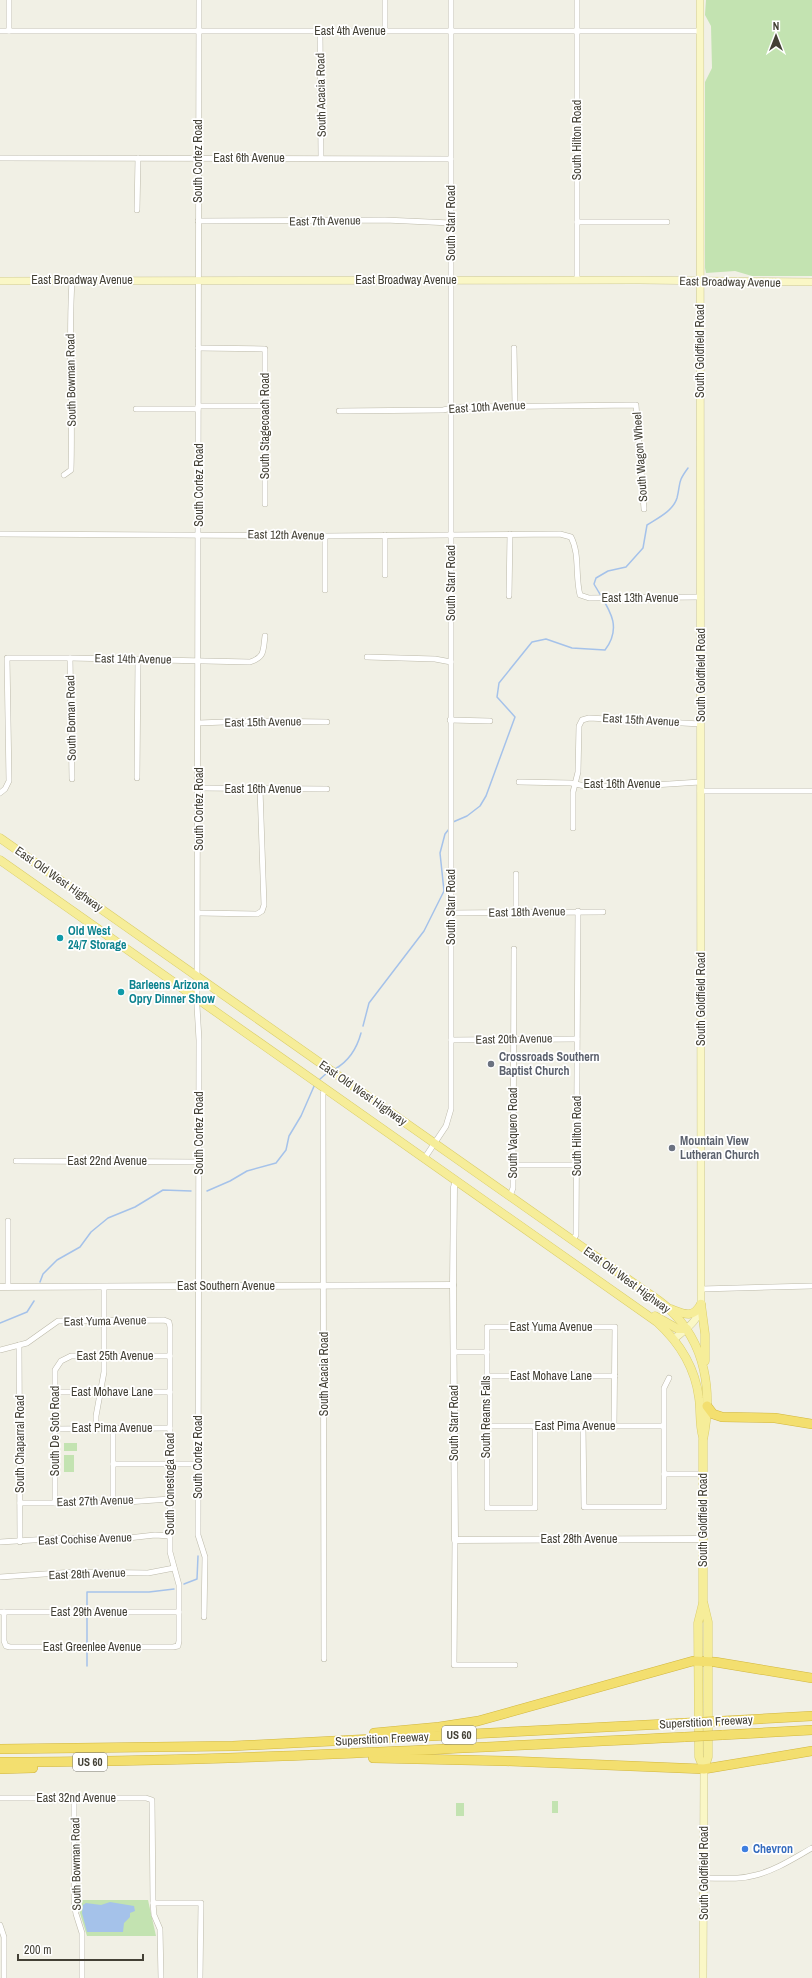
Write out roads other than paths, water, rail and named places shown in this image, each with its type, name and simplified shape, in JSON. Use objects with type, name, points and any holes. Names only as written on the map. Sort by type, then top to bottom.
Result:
[{"type":"highway","points":[[707,1406],[713,1414],[718,1417],[775,1418],[812,1424]]},
{"type":"highway","points":[[233,1746],[295,1739],[411,1731],[461,1724],[498,1716],[692,1661],[708,1662],[812,1678]]},
{"type":"highway","name":"Superstition Freeway","points":[[0,1749],[233,1746],[812,1716]]},
{"type":"highway","name":"Superstition Freeway","points":[[0,1762],[180,1760],[308,1756],[812,1730]]},
{"type":"highway","points":[[0,1742],[72,1749]]},
{"type":"highway","points":[[308,1756],[527,1761],[704,1769],[812,1751]]},
{"type":"highway","points":[[0,1769],[109,1766],[180,1760]]},
{"type":"main road","name":"South Goldfield Road","points":[[674,1339],[687,1329],[696,1319],[700,1312],[701,1304],[700,0]]},
{"type":"main road","name":"East Broadway Avenue","points":[[0,280],[577,280],[812,282]]},
{"type":"main road","name":"East Old West Highway","points":[[0,838],[668,1308],[687,1329],[699,1352],[706,1376],[707,1424],[703,1440]]},
{"type":"main road","name":"East Old West Highway","points":[[0,860],[657,1322],[674,1339],[688,1360],[697,1386],[700,1424],[703,1440]]},
{"type":"main road","points":[[627,1301],[678,1329],[687,1329]]},
{"type":"main road","points":[[668,1308],[688,1315],[696,1312],[701,1304]]},
{"type":"main road","points":[[701,1304],[705,1334],[706,1376]]},
{"type":"main road","name":"South Goldfield Road","points":[[703,1440],[704,1539],[703,1601],[698,1623],[698,1757],[704,1769]]},
{"type":"main road","name":"South Goldfield Road","points":[[703,1601],[708,1622],[708,1757],[704,1769],[703,1978]]},
{"type":"street","points":[[9,0],[9,31]]},
{"type":"street","name":"South Cortez Road","points":[[198,0],[199,1286],[197,1464],[198,1536],[205,1557],[204,1617]]},
{"type":"street","points":[[385,0],[385,31]]},
{"type":"street","name":"South Starr Road","points":[[424,1159],[446,1126],[450,1115],[450,0]]},
{"type":"street","name":"South Hilton Road","points":[[577,0],[577,280]]},
{"type":"street","name":"East 4th Avenue","points":[[0,31],[700,31]]},
{"type":"street","name":"South Acacia Road","points":[[320,31],[321,158]]},
{"type":"street","name":"East 6th Avenue","points":[[0,158],[451,159]]},
{"type":"street","points":[[137,210],[138,158]]},
{"type":"street","name":"East 7th Avenue","points":[[198,221],[385,220],[451,223]]},
{"type":"street","points":[[577,222],[667,222]]},
{"type":"street","name":"South Bowman Road","points":[[64,475],[71,470],[72,448],[70,320],[72,281]]},
{"type":"street","name":"South Stagecoach Road","points":[[198,348],[265,349],[266,504]]},
{"type":"street","points":[[514,348],[515,405]]},
{"type":"street","name":"East 10th Avenue","points":[[339,411],[515,405],[636,405]]},
{"type":"street","name":"South Wagon Wheel","points":[[636,405],[644,509]]},
{"type":"street","points":[[136,408],[266,406]]},
{"type":"street","name":"East 12th Avenue","points":[[0,534],[198,534],[326,536],[560,534],[571,537],[575,544],[577,584],[580,594]]},
{"type":"street","points":[[509,596],[510,534]]},
{"type":"street","points":[[385,535],[385,575]]},
{"type":"street","points":[[325,590],[326,536]]},
{"type":"street","name":"East 13th Avenue","points":[[580,594],[589,598],[701,597]]},
{"type":"street","name":"East 14th Avenue","points":[[0,793],[5,789],[9,781],[7,658],[250,662],[258,659],[263,653],[265,636]]},
{"type":"street","points":[[367,657],[435,659],[451,662]]},
{"type":"street","name":"South Boman Road","points":[[70,658],[72,779]]},
{"type":"street","points":[[136,778],[138,659]]},
{"type":"street","name":"East 15th Avenue","points":[[575,784],[578,772],[579,726],[582,720],[589,718],[701,724]]},
{"type":"street","points":[[450,720],[490,720]]},
{"type":"street","name":"East 15th Avenue","points":[[199,723],[250,721],[327,722]]},
{"type":"street","name":"East 16th Avenue","points":[[519,782],[623,787],[700,782]]},
{"type":"street","points":[[573,828],[573,792],[575,784]]},
{"type":"street","name":"East 16th Avenue","points":[[199,788],[327,789]]},
{"type":"street","points":[[199,913],[257,914],[262,911],[264,905],[260,789]]},
{"type":"street","points":[[700,791],[812,791]]},
{"type":"street","points":[[516,874],[516,912]]},
{"type":"street","name":"South Hilton Road","points":[[573,1240],[576,1235],[578,911]]},
{"type":"street","name":"East 18th Avenue","points":[[450,912],[603,912]]},
{"type":"street","name":"South Vaquero Road","points":[[510,1196],[513,1188],[514,1165],[514,949]]},
{"type":"street","name":"East 20th Avenue","points":[[451,1040],[577,1039]]},
{"type":"street","name":"South Acacia Road","points":[[319,1085],[323,1094],[324,1659]]},
{"type":"street","name":"East 22nd Avenue","points":[[16,1161],[199,1162]]},
{"type":"street","points":[[514,1165],[577,1165]]},
{"type":"street","name":"South Starr Road","points":[[456,1181],[454,1187],[453,1285],[455,1540],[454,1665],[515,1665]]},
{"type":"street","points":[[8,1221],[8,1287]]},
{"type":"street","name":"East Southern Avenue","points":[[0,1287],[453,1285]]},
{"type":"street","points":[[701,1289],[812,1286]]},
{"type":"street","points":[[96,1428],[104,1372],[104,1287]]},
{"type":"street","name":"East Yuma Avenue","points":[[0,1350],[27,1343],[58,1321],[164,1320],[169,1322]]},
{"type":"street","name":"South Conestoga Road","points":[[169,1322],[170,1536],[171,1558],[179,1585],[178,1646]]},
{"type":"street","name":"East Yuma Avenue","points":[[487,1327],[615,1327],[615,1376]]},
{"type":"street","name":"South Reams Falls","points":[[487,1327],[487,1508],[535,1508],[534,1426]]},
{"type":"street","name":"South Chaparral Road","points":[[19,1345],[20,1542]]},
{"type":"street","points":[[454,1352],[487,1352]]},
{"type":"street","name":"East 25th Avenue","points":[[61,1361],[71,1356],[170,1356]]},
{"type":"street","name":"South De Soto Road","points":[[55,1503],[55,1370],[61,1361]]},
{"type":"street","name":"East Mohave Lane","points":[[487,1376],[615,1376]]},
{"type":"street","points":[[614,1426],[615,1376]]},
{"type":"street","points":[[583,1426],[584,1507],[664,1507],[664,1388],[669,1378]]},
{"type":"street","name":"East Mohave Lane","points":[[55,1392],[170,1392]]},
{"type":"street","name":"East Pima Avenue","points":[[486,1426],[663,1426]]},
{"type":"street","points":[[113,1428],[113,1503]]},
{"type":"street","name":"East Pima Avenue","points":[[55,1429],[170,1428]]},
{"type":"street","points":[[113,1464],[197,1464]]},
{"type":"street","points":[[664,1474],[703,1474]]},
{"type":"street","name":"East 27th Avenue","points":[[20,1503],[113,1503],[170,1499]]},
{"type":"street","name":"East Cochise Avenue","points":[[0,1542],[20,1542],[66,1538],[170,1536]]},
{"type":"street","name":"East 28th Avenue","points":[[455,1540],[704,1539]]},
{"type":"street","name":"East 28th Avenue","points":[[0,1577],[74,1572],[148,1573],[174,1568]]},
{"type":"street","name":"East 29th Avenue","points":[[2,1612],[179,1612]]},
{"type":"street","name":"East Greenlee Avenue","points":[[2,1612],[4,1641],[6,1646],[178,1646]]},
{"type":"street","name":"East 32nd Avenue","points":[[0,1798],[146,1798],[152,1800],[153,1903]]},
{"type":"street","name":"South Bowman Road","points":[[74,1798],[74,1902],[82,1933],[82,1978]]},
{"type":"street","points":[[703,1878],[737,1878],[755,1876],[771,1870],[812,1848]]},
{"type":"street","points":[[161,1978],[160,1936],[153,1903],[201,1903],[200,1978]]},
{"type":"street","points":[[0,1925],[4,1937],[4,1978]]},
{"type":"water","points":[[110,1902],[134,1906],[135,1911],[130,1913],[130,1917],[124,1923],[123,1932],[87,1932],[82,1913],[83,1905],[86,1903],[101,1905]]},
{"type":"waterway","points":[[453,822],[467,816],[480,806],[486,796],[515,717],[497,697],[499,683],[532,642],[546,639],[572,648],[605,650],[611,641],[613,624],[612,616],[594,584],[596,578],[608,571],[626,567],[643,548],[647,525],[665,514],[675,503],[681,480],[688,468]]},
{"type":"waterway","points":[[363,1026],[369,1003],[424,931],[444,891],[440,853],[445,834],[449,829]]},
{"type":"waterway","points":[[335,1069],[352,1054],[361,1033]]},
{"type":"waterway","points":[[319,1080],[328,1072]]},
{"type":"waterway","points":[[207,1191],[230,1181],[247,1171],[276,1163],[286,1150],[289,1136],[301,1116],[315,1084]]},
{"type":"waterway","points":[[40,1282],[43,1274],[57,1260],[80,1247],[91,1232],[108,1218],[135,1207],[163,1190],[191,1191]]},
{"type":"waterway","points":[[0,1323],[27,1312],[34,1301]]},
{"type":"waterway","points":[[184,1584],[197,1579],[198,1556]]},
{"type":"waterway","points":[[87,1608],[87,1592],[149,1592],[174,1589]]},
{"type":"waterway","points":[[87,1615],[87,1643]]},
{"type":"waterway","points":[[87,1651],[87,1666]]},
{"type":"place","name":"Old West 24/7 Storage","points":[[60,938]]},
{"type":"place","name":"Barleens Arizona Opry Dinner Show","points":[[121,992]]},
{"type":"place","name":"Crossroads Southern Baptist Church","points":[[491,1064]]},
{"type":"place","name":"Mountain View Lutheran Church","points":[[672,1148]]},
{"type":"place","name":"Chevron","points":[[745,1849]]}]
